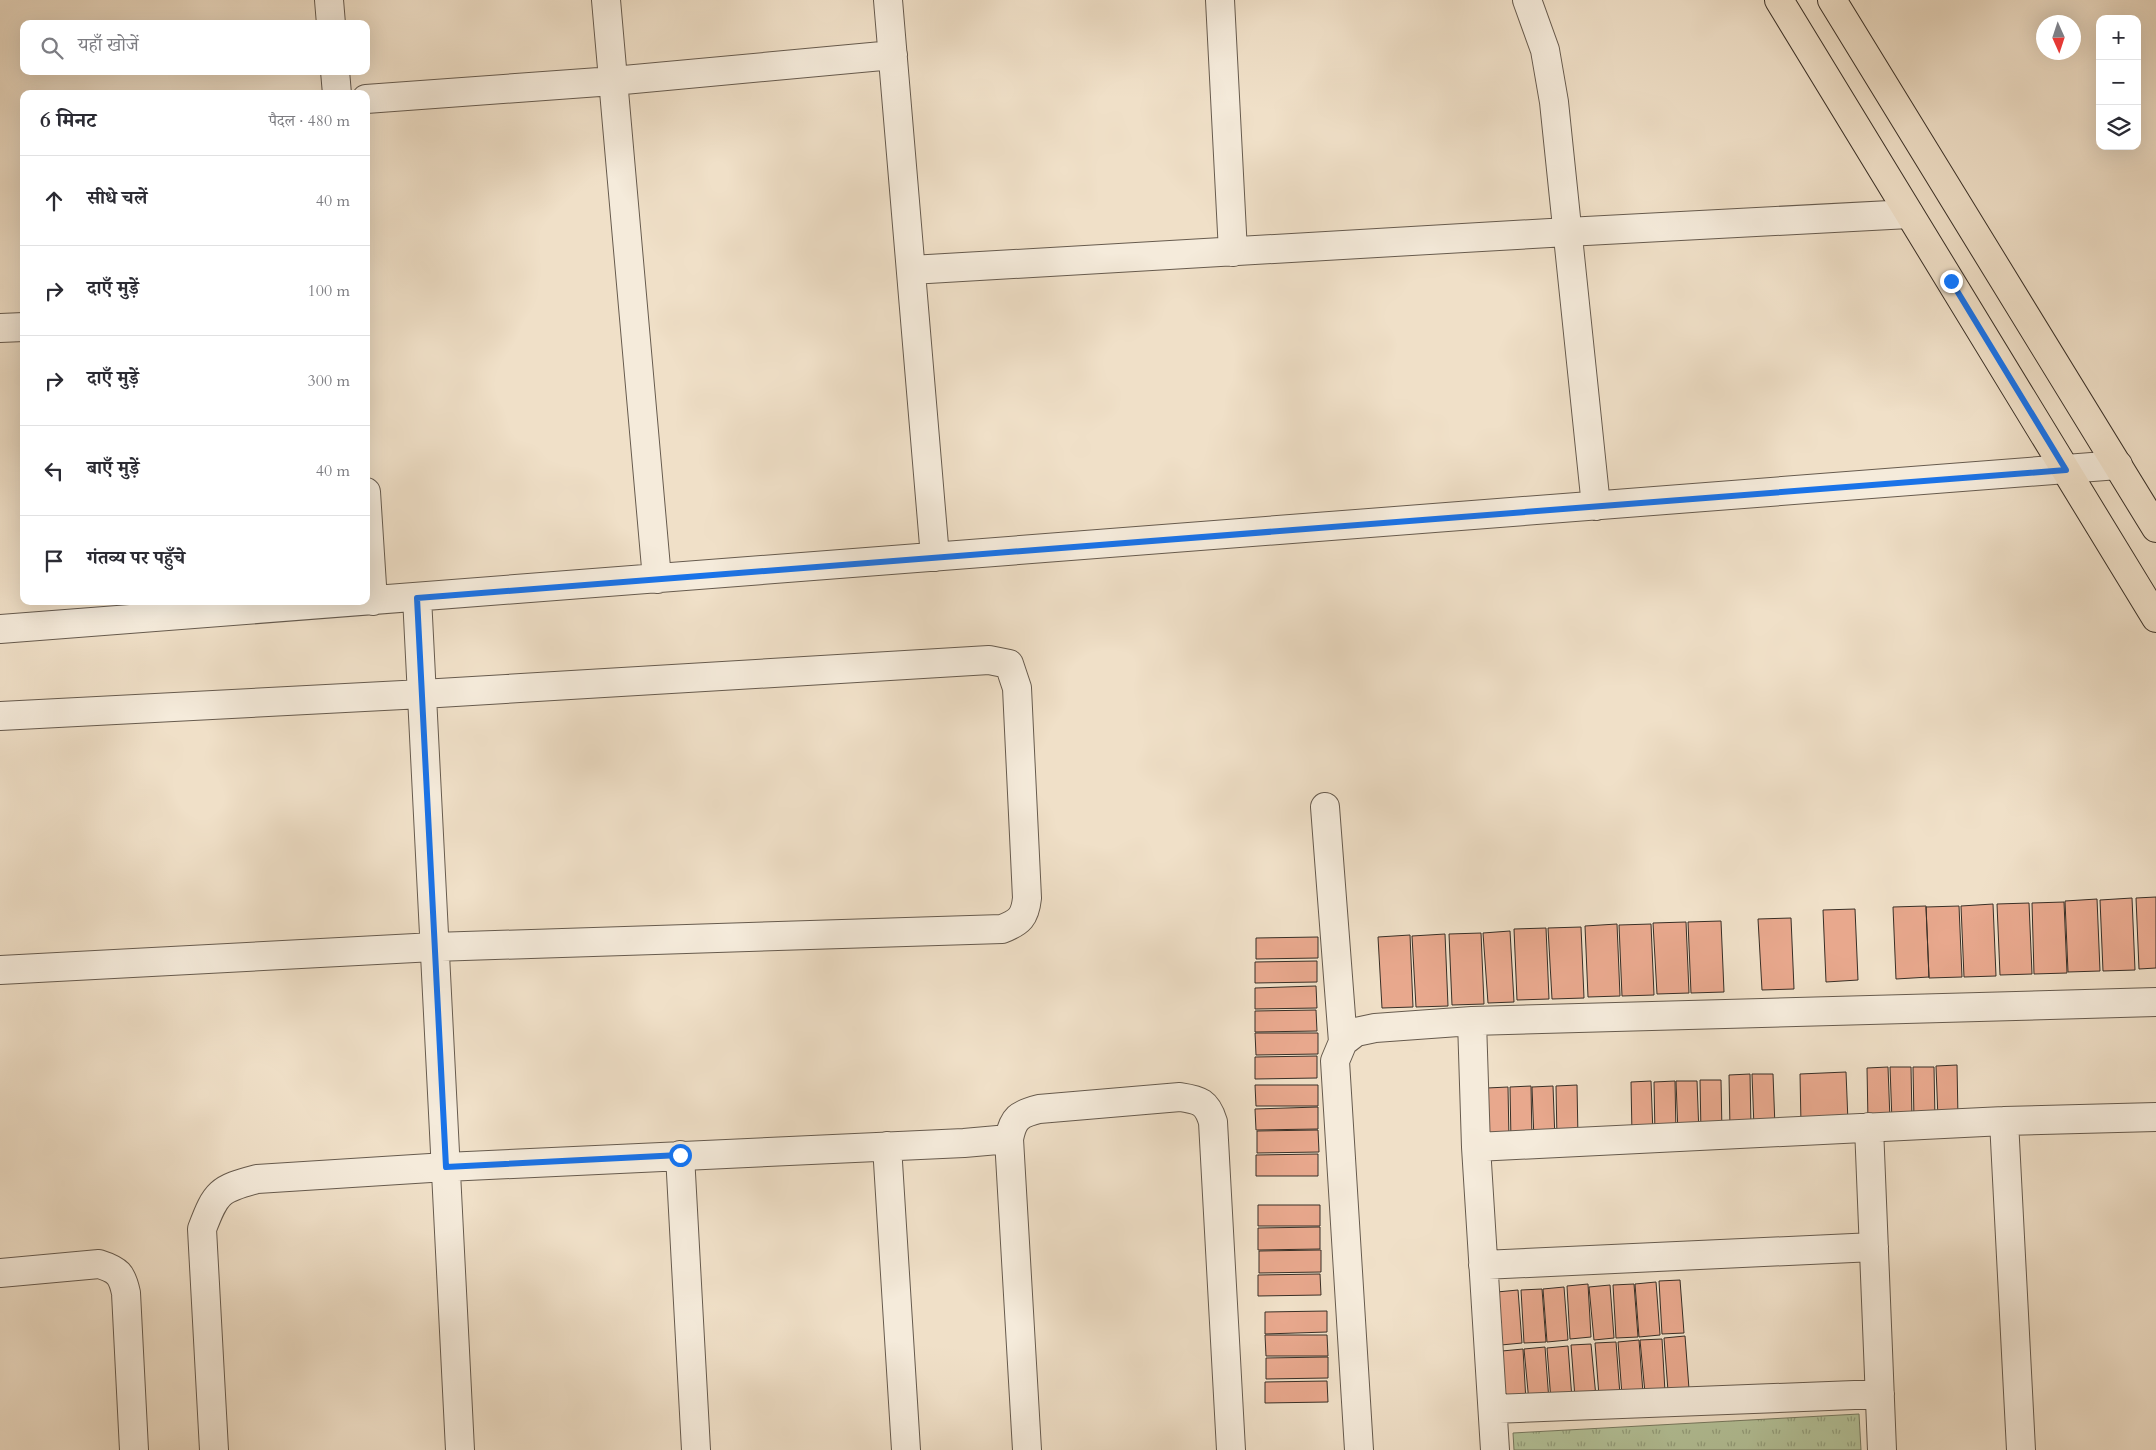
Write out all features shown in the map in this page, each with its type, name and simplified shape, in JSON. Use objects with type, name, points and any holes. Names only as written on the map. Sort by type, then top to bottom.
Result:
[{"type":"main road","points":[[1779,0],[2156,618]]},
{"type":"main road","points":[[1832,0],[2156,528]]},
{"type":"street","points":[[329,0],[331,20]]},
{"type":"street","points":[[606,0],[657,579]]},
{"type":"street","points":[[888,0],[935,557]]},
{"type":"street","points":[[1220,0],[1233,252]]},
{"type":"street","points":[[1527,0],[1547,58],[1554,102],[1596,506]]},
{"type":"street","points":[[370,99],[613,81],[893,55]]},
{"type":"street","points":[[335,75],[337,90]]},
{"type":"street","points":[[911,270],[1909,214]]},
{"type":"street","points":[[0,328],[20,327]]},
{"type":"street","points":[[370,601],[2118,465]]},
{"type":"street","points":[[370,554],[373,601]]},
{"type":"street","points":[[417,598],[460,1450]]},
{"type":"street","points":[[0,629],[320,605]]},
{"type":"street","points":[[0,716],[422,694],[989,660],[1008,664],[1017,688],[1027,898],[1026,911],[1017,923],[1002,929],[434,947],[0,970]]},
{"type":"street","points":[[1325,806],[1343,1042],[1336,1061],[1359,1450]]},
{"type":"street","points":[[1343,1042],[1356,1032],[1375,1028],[1472,1021],[2156,1002]]},
{"type":"street","points":[[1472,1021],[1476,1148],[1495,1450]]},
{"type":"street","points":[[1028,1450],[1009,1139],[1012,1125],[1023,1113],[1039,1109],[1180,1097],[1198,1100],[1209,1109],[1213,1122],[1231,1450]]},
{"type":"street","points":[[1476,1148],[2004,1121],[2156,1117]]},
{"type":"street","points":[[2004,1121],[2021,1450]]},
{"type":"street","points":[[1869,1128],[1882,1450]]},
{"type":"street","points":[[214,1450],[202,1229],[212,1203],[228,1187],[257,1179],[446,1167],[964,1143],[1009,1139]]},
{"type":"street","points":[[887,1146],[906,1450]]},
{"type":"street","points":[[680,1155],[696,1450]]},
{"type":"street","points":[[1484,1265],[1874,1247]]},
{"type":"street","points":[[0,1273],[99,1264],[114,1269],[123,1279],[126,1293],[134,1450]]},
{"type":"street","points":[[1493,1409],[1880,1394]]},
{"type":"green space","points":[[1859,1414],[1861,1450],[1514,1450],[1513,1433]]},
{"type":"building","points":[[2156,897],[2156,968],[2139,969],[2136,898]]},
{"type":"building","points":[[2132,898],[2135,970],[2103,971],[2100,900]]},
{"type":"building","points":[[2097,899],[2100,971],[2068,972],[2065,901]]},
{"type":"building","points":[[2064,902],[2067,973],[2034,974],[2032,903]]},
{"type":"building","points":[[2029,903],[2032,974],[2000,975],[1997,904]]},
{"type":"building","points":[[1993,904],[1996,976],[1964,977],[1961,906]]},
{"type":"building","points":[[1926,906],[1929,977],[1896,979],[1893,907]]},
{"type":"building","points":[[1959,906],[1962,977],[1929,978],[1926,907]]},
{"type":"building","points":[[1855,909],[1858,980],[1826,982],[1823,910]]},
{"type":"building","points":[[1791,918],[1794,989],[1762,990],[1758,919]]},
{"type":"building","points":[[1721,921],[1724,992],[1691,993],[1688,922]]},
{"type":"building","points":[[1686,922],[1689,993],[1657,994],[1653,923]]},
{"type":"building","points":[[1617,924],[1620,996],[1588,997],[1585,926]]},
{"type":"building","points":[[1651,924],[1654,995],[1622,996],[1619,925]]},
{"type":"building","points":[[1581,927],[1584,998],[1552,999],[1548,928]]},
{"type":"building","points":[[1546,928],[1549,999],[1517,1000],[1514,929]]},
{"type":"building","points":[[1510,931],[1514,1002],[1488,1003],[1483,933]]},
{"type":"building","points":[[1481,933],[1484,1004],[1452,1005],[1449,934]]},
{"type":"building","points":[[1445,934],[1448,1006],[1416,1007],[1412,936]]},
{"type":"building","points":[[1410,935],[1413,1007],[1382,1008],[1378,937]]},
{"type":"building","points":[[1318,937],[1318,958],[1256,959],[1256,938]]},
{"type":"building","points":[[1317,961],[1317,982],[1255,983],[1255,962]]},
{"type":"building","points":[[1316,986],[1317,1008],[1255,1009],[1255,988]]},
{"type":"building","points":[[1316,1010],[1317,1031],[1255,1032],[1255,1011]]},
{"type":"building","points":[[1255,1033],[1318,1033],[1318,1054],[1256,1055]]},
{"type":"building","points":[[1317,1056],[1317,1078],[1255,1079],[1255,1057]]},
{"type":"building","points":[[1957,1065],[1958,1118],[1938,1119],[1936,1066]]},
{"type":"building","points":[[1888,1067],[1890,1120],[1868,1121],[1867,1068]]},
{"type":"building","points":[[1890,1067],[1911,1067],[1912,1120],[1892,1121]]},
{"type":"building","points":[[1913,1067],[1934,1067],[1935,1120],[1914,1120]]},
{"type":"building","points":[[1846,1072],[1848,1122],[1801,1124],[1800,1074]]},
{"type":"building","points":[[1750,1074],[1751,1127],[1730,1129],[1729,1075]]},
{"type":"building","points":[[1752,1074],[1773,1074],[1775,1127],[1754,1128]]},
{"type":"building","points":[[1700,1080],[1721,1080],[1722,1133],[1701,1133]]},
{"type":"building","points":[[1651,1081],[1653,1134],[1632,1135],[1631,1082]]},
{"type":"building","points":[[1675,1081],[1676,1134],[1655,1135],[1654,1082]]},
{"type":"building","points":[[1676,1081],[1697,1081],[1699,1134],[1678,1134]]},
{"type":"building","points":[[1255,1085],[1318,1085],[1318,1106],[1256,1106]]},
{"type":"building","points":[[1577,1085],[1578,1138],[1557,1139],[1556,1086]]},
{"type":"building","points":[[1531,1086],[1532,1140],[1511,1141],[1510,1087]]},
{"type":"building","points":[[1553,1086],[1555,1140],[1534,1140],[1532,1087]]},
{"type":"building","points":[[1508,1087],[1509,1140],[1488,1141],[1487,1088]]},
{"type":"building","points":[[1318,1107],[1318,1129],[1256,1130],[1255,1109]]},
{"type":"building","points":[[1318,1130],[1319,1152],[1257,1153],[1257,1131]]},
{"type":"building","points":[[1318,1154],[1318,1176],[1256,1176],[1256,1155]]},
{"type":"building","points":[[1258,1205],[1320,1205],[1320,1226],[1258,1226]]},
{"type":"building","points":[[1320,1227],[1320,1249],[1258,1250],[1258,1228]]},
{"type":"building","points":[[1321,1250],[1321,1272],[1259,1273],[1259,1251]]},
{"type":"building","points":[[1320,1274],[1321,1295],[1258,1296],[1258,1275]]},
{"type":"building","points":[[1680,1280],[1684,1333],[1662,1334],[1659,1281]]},
{"type":"building","points":[[1656,1282],[1660,1335],[1639,1337],[1635,1284]]},
{"type":"building","points":[[1588,1284],[1591,1337],[1570,1339],[1567,1286]]},
{"type":"building","points":[[1634,1284],[1638,1337],[1616,1338],[1613,1285]]},
{"type":"building","points":[[1610,1285],[1614,1338],[1594,1340],[1589,1287]]},
{"type":"building","points":[[1564,1287],[1568,1340],[1547,1342],[1543,1289]]},
{"type":"building","points":[[1542,1289],[1546,1342],[1524,1343],[1521,1290]]},
{"type":"building","points":[[1518,1290],[1522,1343],[1501,1345],[1497,1292]]},
{"type":"building","points":[[1327,1311],[1327,1332],[1265,1334],[1265,1312]]},
{"type":"building","points":[[1265,1335],[1327,1335],[1328,1356],[1266,1356]]},
{"type":"building","points":[[1685,1336],[1689,1389],[1668,1391],[1664,1338]]},
{"type":"building","points":[[1662,1339],[1665,1392],[1645,1393],[1640,1340]]},
{"type":"building","points":[[1639,1340],[1643,1393],[1622,1395],[1618,1342]]},
{"type":"building","points":[[1616,1342],[1620,1395],[1599,1396],[1595,1343]]},
{"type":"building","points":[[1591,1344],[1596,1397],[1575,1398],[1571,1345]]},
{"type":"building","points":[[1568,1346],[1572,1399],[1551,1401],[1547,1348]]},
{"type":"building","points":[[1545,1347],[1549,1401],[1529,1402],[1524,1349]]},
{"type":"building","points":[[1523,1349],[1526,1402],[1505,1404],[1502,1351]]},
{"type":"building","points":[[1328,1357],[1328,1378],[1266,1379],[1266,1358]]},
{"type":"building","points":[[1327,1381],[1328,1402],[1265,1403],[1265,1382]]},
{"type":"route","points":[[680,1155],[446,1167],[417,598],[2066,470],[1951,281]]}]
